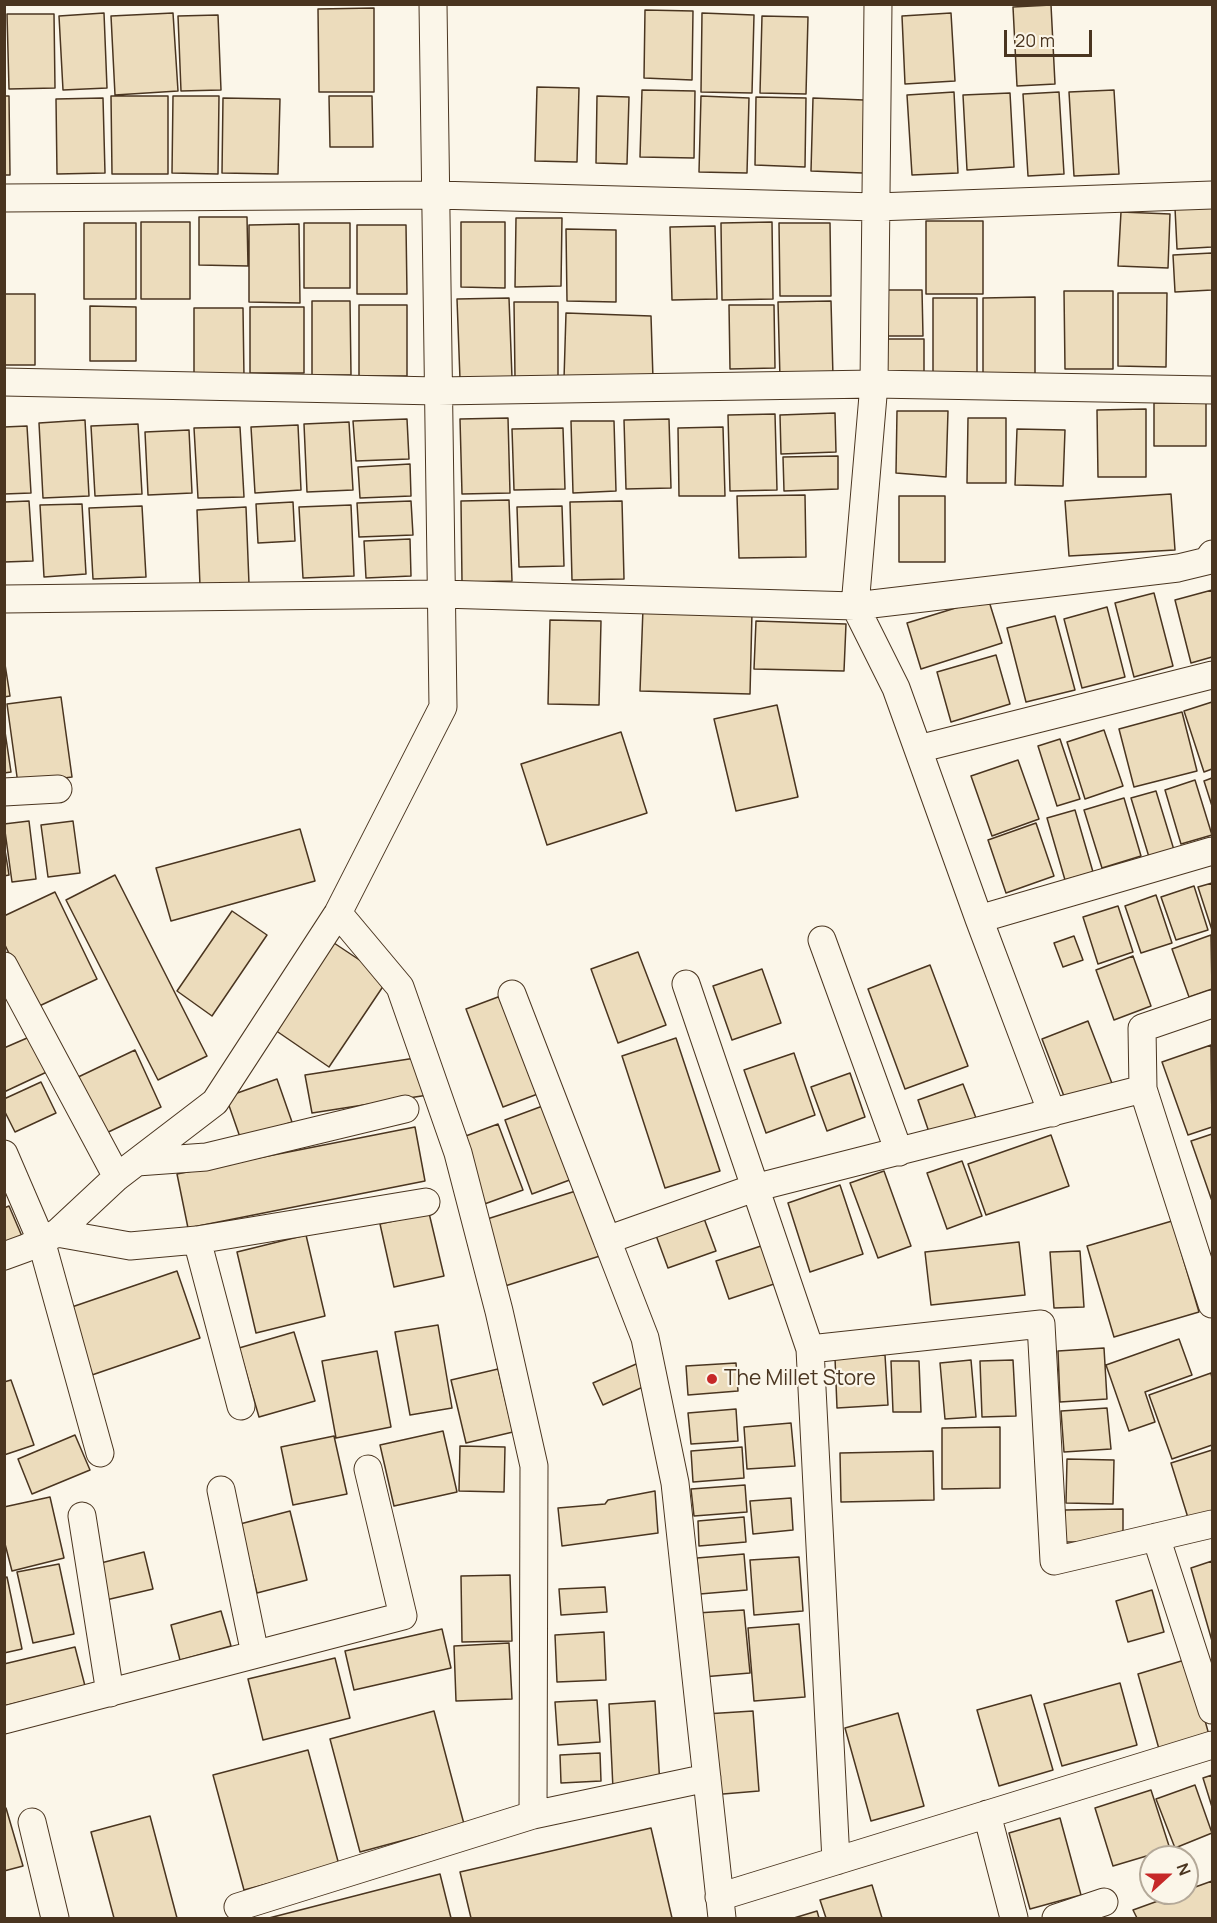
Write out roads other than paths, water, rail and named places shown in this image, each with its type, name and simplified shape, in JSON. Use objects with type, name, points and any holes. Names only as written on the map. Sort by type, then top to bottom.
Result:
[{"type":"street","points":[[4,1256],[49,1237],[127,1170],[215,1102],[338,913],[443,707],[433,4]]},
{"type":"street","points":[[878,4],[874,384],[855,606],[896,688],[1052,1113]]},
{"type":"street","points":[[4,198],[436,195],[876,207],[1212,195]]},
{"type":"street","points":[[4,382],[438,391],[874,384],[1212,390]]},
{"type":"street","points":[[4,600],[441,594],[855,606],[1178,568],[1208,561],[1212,554]]},
{"type":"street","points":[[918,749],[1212,675]]},
{"type":"street","points":[[4,792],[58,789]]},
{"type":"street","points":[[979,919],[1212,851]]},
{"type":"street","points":[[338,913],[400,987],[404,998],[458,1153],[499,1311],[534,1466],[533,1815]]},
{"type":"street","points":[[822,940],[899,1152]]},
{"type":"street","points":[[4,966],[127,1170]]},
{"type":"street","points":[[686,984],[810,1349],[836,1861]]},
{"type":"street","points":[[512,994],[645,1338],[675,1483],[721,1908],[836,1861],[1212,1745]]},
{"type":"street","points":[[1212,1004],[1142,1028],[1143,1089],[1212,1304]]},
{"type":"street","points":[[607,1240],[754,1188],[1143,1089]]},
{"type":"street","points":[[127,1170],[206,1157],[405,1109]]},
{"type":"street","points":[[4,1154],[49,1237],[100,1453]]},
{"type":"street","points":[[49,1237],[130,1246],[197,1240],[426,1202]]},
{"type":"street","points":[[197,1240],[241,1406]]},
{"type":"street","points":[[810,1349],[1041,1324],[1054,1561],[1212,1524]]},
{"type":"street","points":[[4,1720],[404,1616],[368,1469]]},
{"type":"street","points":[[221,1490],[255,1654]]},
{"type":"street","points":[[82,1516],[110,1692]]},
{"type":"street","points":[[1156,1537],[1212,1710]]},
{"type":"street","points":[[238,1907],[533,1815],[707,1778]]},
{"type":"street","points":[[987,1814],[1014,1918]]},
{"type":"street","points":[[32,1822],[55,1918]]},
{"type":"street","points":[[1056,1918],[1104,1902]]},
{"type":"place","name":"The Millet Store","points":[[712,1379]]}]
